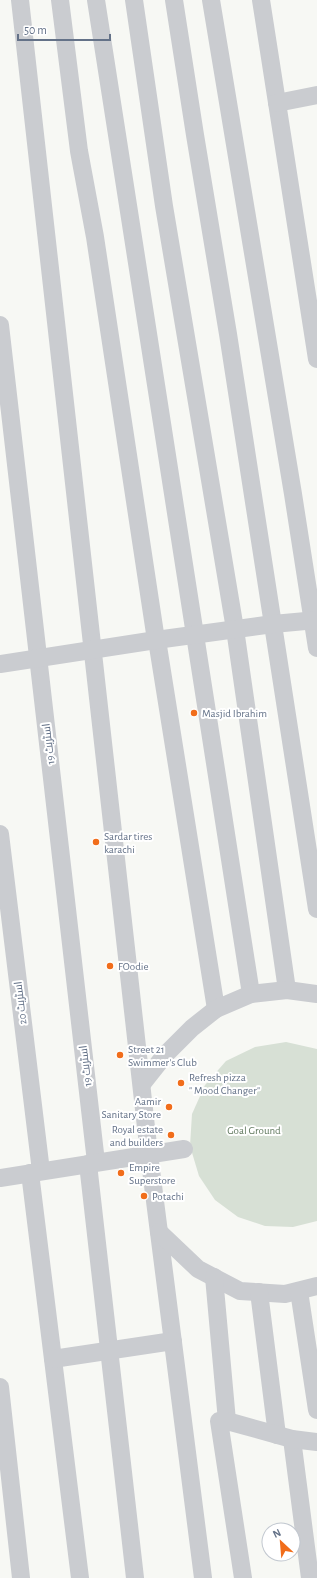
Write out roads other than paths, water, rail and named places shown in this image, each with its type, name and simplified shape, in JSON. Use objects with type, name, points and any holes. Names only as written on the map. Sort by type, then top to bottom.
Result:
[{"type":"street","points":[[20,0],[149,1154],[203,1578]]},
{"type":"street","points":[[60,0],[79,151],[95,237],[156,640],[216,1009]]},
{"type":"street","points":[[96,0],[251,994]]},
{"type":"street","points":[[134,0],[164,206],[235,629],[286,990]]},
{"type":"street","points":[[174,0],[231,350],[317,909]]},
{"type":"street","points":[[212,0],[315,620],[317,648]]},
{"type":"street","points":[[261,0],[316,352]]},
{"type":"street","points":[[277,103],[317,95]]},
{"type":"street","name":"اسٹریٹ 19","points":[[0,326],[38,658],[92,1163],[109,1350],[135,1578]]},
{"type":"street","points":[[0,664],[156,640],[273,624],[315,620]]},
{"type":"street","name":"اسٹریٹ 20","points":[[0,834],[36,1172],[53,1359],[80,1578]]},
{"type":"street","points":[[142,1084],[165,1055],[192,1028],[216,1009],[251,994],[286,990],[317,994]]},
{"type":"street","points":[[0,1178],[184,1149]]},
{"type":"street","points":[[159,1232],[198,1269],[240,1291],[285,1294],[317,1286]]},
{"type":"street","points":[[214,1277],[227,1421]]},
{"type":"street","points":[[299,1291],[317,1410]]},
{"type":"street","points":[[259,1292],[310,1578]]},
{"type":"street","points":[[53,1359],[173,1341]]},
{"type":"street","points":[[0,1388],[21,1578]]},
{"type":"street","points":[[243,1578],[219,1421],[227,1421],[285,1437],[317,1442]]},
{"type":"place","name":"Masjid Ibrahim","points":[[194,713]]},
{"type":"place","name":"Sardar tires karachi","points":[[96,842]]},
{"type":"place","name":"FOodie","points":[[110,966]]},
{"type":"place","name":"Street 21 Swimmer's Club","points":[[120,1055]]},
{"type":"place","name":"Refresh pizza \" Mood Changer\"","points":[[181,1083]]},
{"type":"place","name":"Aamir Sanitary Store","points":[[169,1107]]},
{"type":"place","name":"Royal estate and builders","points":[[171,1135]]},
{"type":"place","name":"Empire Superstore","points":[[121,1173]]},
{"type":"place","name":"Potachi","points":[[144,1196]]},
{"type":"park label","name":"Goal Ground","points":[[254,1130]]}]
